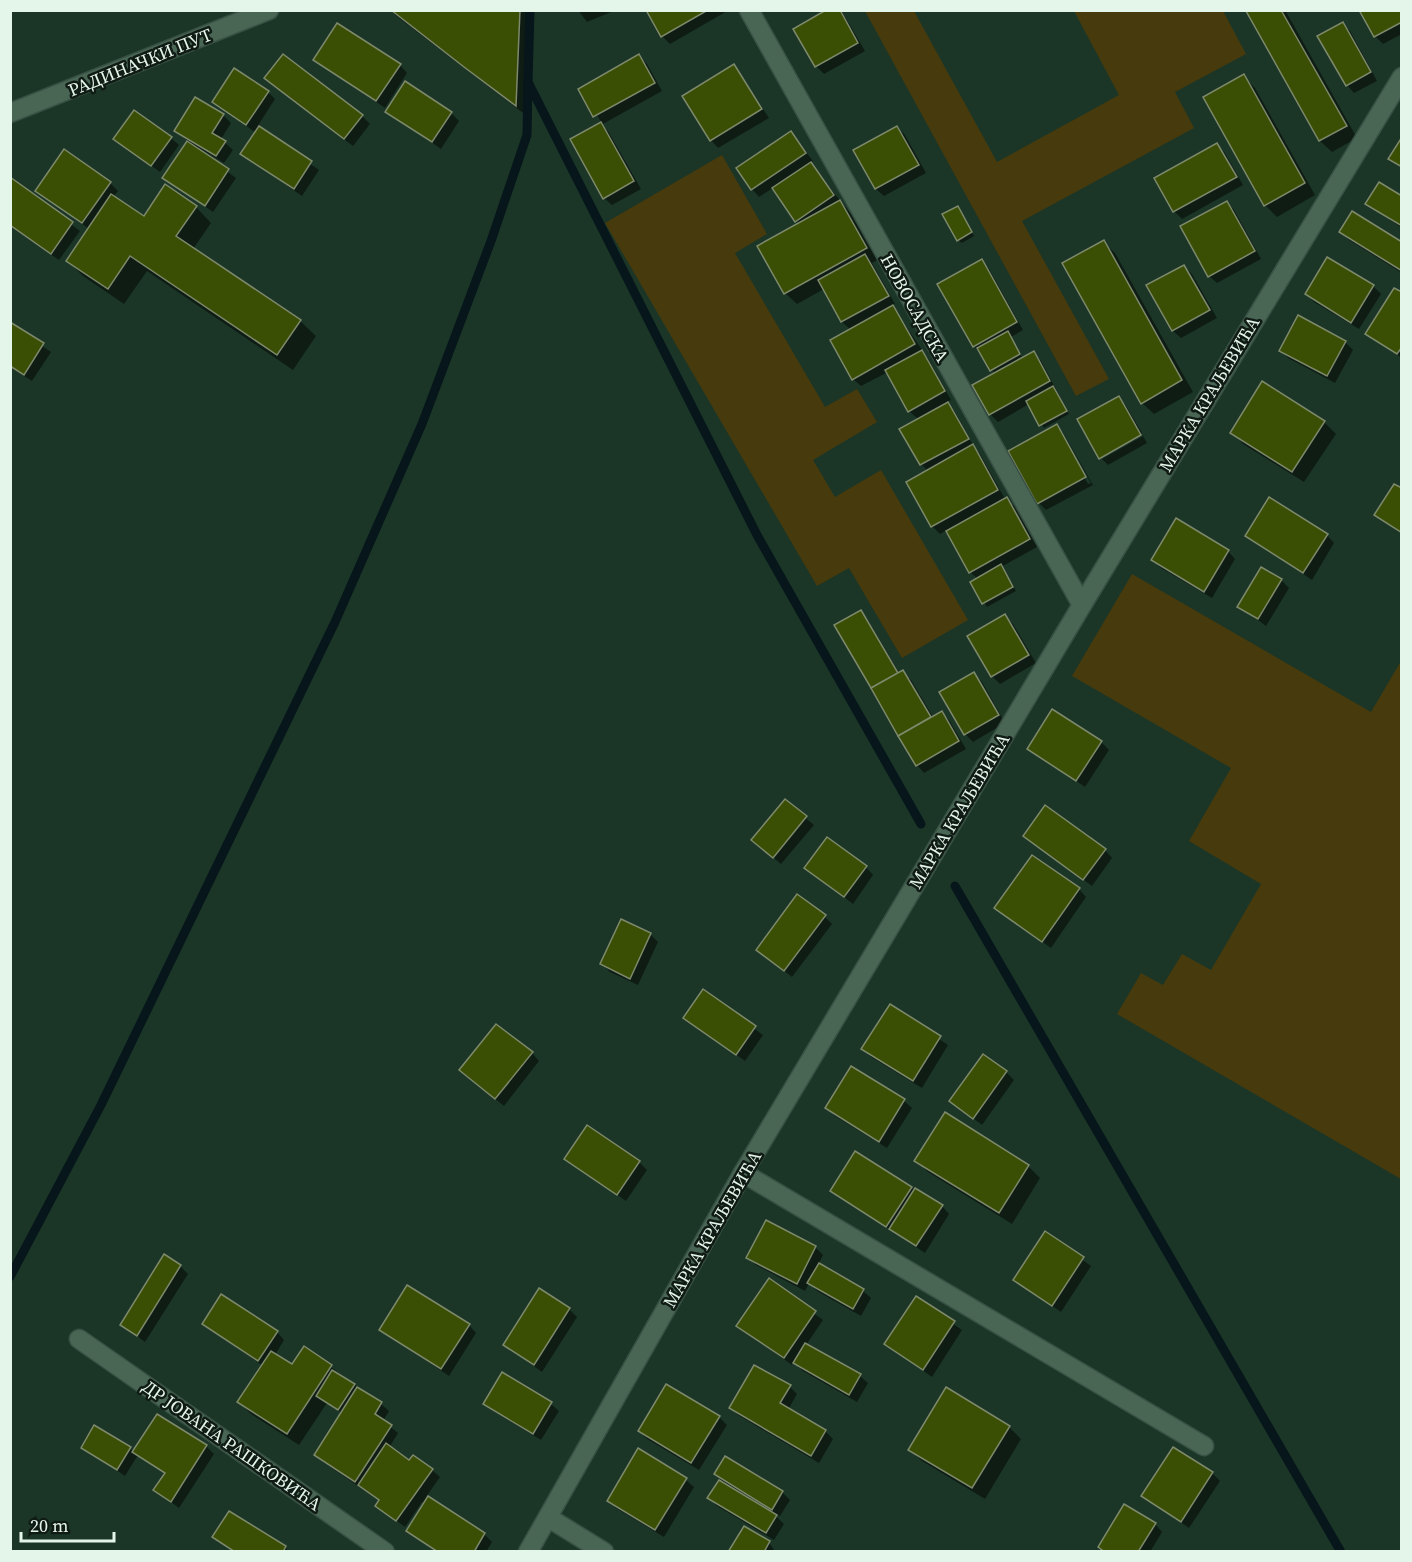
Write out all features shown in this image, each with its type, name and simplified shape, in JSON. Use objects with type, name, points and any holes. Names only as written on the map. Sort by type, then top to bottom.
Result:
[{"type":"street","name":"РАДИНАЧКИ ПУТ","points":[[10,113],[269,10]]},
{"type":"street","name":"НОВОСАДСКА","points":[[749,10],[1082,605]]},
{"type":"street","name":"МАРКА КРАЉЕВИЋА","points":[[528,1551],[549,1518],[743,1173],[1401,77]]},
{"type":"street","points":[[743,1173],[1204,1446]]},
{"type":"street","name":"ДР ЈОВАНА РАШКОВИЋА","points":[[79,1339],[385,1551]]},
{"type":"street","points":[[549,1518],[604,1551]]},
{"type":"shaded area","points":[[865,11],[914,11],[997,162],[1119,95],[1074,11],[1223,11],[1246,54],[1175,92],[1194,128],[1022,221],[1109,379],[1076,396]]},
{"type":"shaded area","points":[[722,155],[767,234],[735,253],[825,407],[857,389],[877,422],[813,460],[835,497],[881,470],[968,620],[902,658],[849,568],[817,586],[605,223]]},
{"type":"shaded area","points":[[1132,574],[1371,712],[1401,661],[1401,1179],[1117,1014],[1141,973],[1163,985],[1182,954],[1211,970],[1261,884],[1189,841],[1231,768],[1072,676]]},
{"type":"building","points":[[391,10],[520,10],[516,106],[464,67]]},
{"type":"building","points":[[646,10],[708,10],[661,37]]},
{"type":"building","points":[[826,10],[840,10],[858,43],[815,67],[793,29]]},
{"type":"building","points":[[1281,10],[1347,126],[1319,141],[1246,11]]},
{"type":"building","points":[[1359,10],[1402,10],[1402,22],[1374,37]]},
{"type":"building","points":[[1343,22],[1371,72],[1346,86],[1317,36]]},
{"type":"building","points":[[337,23],[401,64],[376,101],[313,60]]},
{"type":"building","points":[[283,54],[363,115],[344,139],[264,78]]},
{"type":"building","points":[[639,54],[655,83],[593,117],[578,89]]},
{"type":"building","points":[[734,64],[762,109],[710,141],[682,96]]},
{"type":"building","points":[[234,68],[269,91],[246,125],[212,102]]},
{"type":"building","points":[[1244,74],[1305,183],[1264,206],[1203,97]]},
{"type":"building","points":[[405,81],[452,112],[432,142],[385,112]]},
{"type":"building","points":[[195,97],[224,114],[212,133],[226,141],[216,156],[174,131]]},
{"type":"building","points":[[134,110],[172,137],[151,166],[113,139]]},
{"type":"building","points":[[601,122],[634,181],[603,199],[570,139]]},
{"type":"building","points":[[259,126],[312,161],[294,189],[240,154]]},
{"type":"building","points":[[897,126],[919,165],[875,189],[853,150]]},
{"type":"building","points":[[791,131],[806,153],[751,190],[736,168]]},
{"type":"building","points":[[1402,137],[1402,167],[1388,159]]},
{"type":"building","points":[[187,141],[229,169],[205,206],[162,178]]},
{"type":"building","points":[[1217,143],[1237,177],[1173,212],[1154,178]]},
{"type":"building","points":[[64,149],[111,182],[82,223],[35,191]]},
{"type":"building","points":[[811,162],[834,195],[795,222],[772,188]]},
{"type":"building","points":[[10,177],[73,222],[51,254],[10,225]]},
{"type":"building","points":[[1379,182],[1402,196],[1402,226],[1365,204]]},
{"type":"building","points":[[165,184],[197,206],[176,236],[301,320],[277,355],[130,256],[108,289],[66,261],[111,194],[144,216]]},
{"type":"building","points":[[840,200],[867,248],[784,294],[757,246]]},
{"type":"building","points":[[1227,201],[1255,251],[1208,277],[1180,226]]},
{"type":"building","points":[[958,206],[972,232],[957,241],[942,214]]},
{"type":"building","points":[[1352,211],[1402,242],[1402,271],[1339,232]]},
{"type":"building","points":[[1104,240],[1182,380],[1141,404],[1062,263]]},
{"type":"building","points":[[865,254],[889,296],[841,322],[818,280]]},
{"type":"building","points":[[1327,257],[1374,285],[1351,323],[1305,294]]},
{"type":"building","points":[[982,259],[1017,322],[973,347],[937,284]]},
{"type":"building","points":[[1184,265],[1210,310],[1172,331],[1146,285]]},
{"type":"building","points":[[1394,288],[1402,292],[1402,347],[1397,354],[1365,334]]},
{"type":"building","points":[[893,305],[915,344],[852,380],[830,340]]},
{"type":"building","points":[[1298,315],[1346,341],[1327,376],[1279,351]]},
{"type":"building","points":[[10,322],[44,343],[24,375],[10,366]]},
{"type":"building","points":[[1008,331],[1020,354],[990,371],[977,348]]},
{"type":"building","points":[[922,350],[945,391],[908,412],[885,370]]},
{"type":"building","points":[[1034,351],[1050,381],[989,415],[972,385]]},
{"type":"building","points":[[1262,381],[1325,421],[1292,472],[1230,433]]},
{"type":"building","points":[[1053,386],[1067,411],[1039,426],[1026,401]]},
{"type":"building","points":[[1119,396],[1141,435],[1099,459],[1077,419]]},
{"type":"building","points":[[948,402],[969,439],[920,465],[899,429]]},
{"type":"building","points":[[1057,424],[1086,477],[1037,504],[1008,451]]},
{"type":"building","points":[[973,444],[998,490],[931,527],[906,482]]},
{"type":"building","points":[[1394,484],[1402,488],[1402,533],[1374,515]]},
{"type":"building","points":[[1007,497],[1030,539],[969,573],[946,531]]},
{"type":"building","points":[[1269,497],[1328,534],[1303,573],[1245,536]]},
{"type":"building","points":[[1176,518],[1229,550],[1204,592],[1151,560]]},
{"type":"building","points":[[1001,564],[1013,587],[982,604],[970,582]]},
{"type":"building","points":[[1261,567],[1282,579],[1258,619],[1237,607]]},
{"type":"building","points":[[861,610],[898,673],[871,688],[834,625]]},
{"type":"building","points":[[1005,614],[1029,655],[991,677],[967,636]]},
{"type":"building","points":[[903,670],[931,717],[898,736],[871,688]]},
{"type":"building","points":[[974,672],[999,715],[964,735],[939,692]]},
{"type":"building","points":[[1052,709],[1102,741],[1076,781],[1027,749]]},
{"type":"building","points":[[942,711],[959,741],[916,766],[898,736]]},
{"type":"building","points":[[785,799],[807,816],[773,858],[751,840]]},
{"type":"building","points":[[1045,805],[1106,849],[1083,880],[1023,836]]},
{"type":"building","points":[[827,837],[867,866],[844,897],[804,868]]},
{"type":"building","points":[[1032,855],[1080,888],[1042,942],[994,908]]},
{"type":"building","points":[[797,894],[826,915],[784,971],[756,950]]},
{"type":"building","points":[[621,919],[651,933],[630,979],[600,964]]},
{"type":"building","points":[[703,989],[756,1026],[736,1055],[683,1018]]},
{"type":"building","points":[[890,1004],[941,1036],[913,1081],[861,1049]]},
{"type":"building","points":[[496,1024],[533,1052],[495,1099],[459,1070]]},
{"type":"building","points":[[983,1054],[1007,1071],[973,1119],[949,1101]]},
{"type":"building","points":[[851,1066],[905,1099],[879,1142],[825,1108]]},
{"type":"building","points":[[945,1112],[1029,1165],[999,1213],[914,1161]]},
{"type":"building","points":[[587,1125],[640,1161],[617,1195],[564,1159]]},
{"type":"building","points":[[855,1151],[912,1187],[886,1227],[830,1191]]},
{"type":"building","points":[[915,1188],[943,1205],[916,1246],[889,1229]]},
{"type":"building","points":[[766,1220],[816,1246],[797,1284],[746,1258]]},
{"type":"building","points":[[1045,1231],[1084,1257],[1052,1306],[1013,1280]]},
{"type":"building","points":[[164,1254],[181,1265],[137,1336],[120,1325]]},
{"type":"building","points":[[819,1263],[864,1289],[853,1309],[807,1283]]},
{"type":"building","points":[[769,1278],[816,1311],[784,1358],[736,1326]]},
{"type":"building","points":[[407,1285],[470,1324],[441,1369],[379,1330]]},
{"type":"building","points":[[539,1288],[570,1308],[534,1365],[503,1345]]},
{"type":"building","points":[[221,1294],[278,1331],[258,1361],[202,1324]]},
{"type":"building","points":[[916,1296],[955,1321],[923,1370],[884,1344]]},
{"type":"building","points":[[805,1343],[861,1374],[849,1395],[793,1363]]},
{"type":"building","points":[[304,1346],[332,1365],[287,1434],[237,1402],[271,1351],[292,1364]]},
{"type":"building","points":[[754,1365],[791,1385],[780,1403],[826,1430],[811,1456],[729,1408]]},
{"type":"building","points":[[332,1370],[355,1384],[338,1410],[316,1396]]},
{"type":"building","points":[[502,1372],[552,1402],[533,1434],[483,1404]]},
{"type":"building","points":[[666,1384],[720,1416],[691,1463],[638,1431]]},
{"type":"building","points":[[357,1387],[382,1402],[375,1414],[392,1425],[355,1482],[314,1455]]},
{"type":"building","points":[[946,1387],[1010,1426],[972,1488],[908,1450]]},
{"type":"building","points":[[157,1414],[207,1445],[171,1502],[153,1490],[165,1473],[132,1452]]},
{"type":"building","points":[[94,1425],[131,1447],[117,1470],[81,1448]]},
{"type":"building","points":[[386,1443],[409,1460],[413,1455],[433,1469],[396,1521],[375,1506],[379,1500],[358,1485]]},
{"type":"building","points":[[1173,1447],[1213,1472],[1181,1522],[1141,1496]]},
{"type":"building","points":[[638,1448],[687,1478],[655,1530],[607,1501]]},
{"type":"building","points":[[725,1456],[783,1491],[772,1510],[714,1474]]},
{"type":"building","points":[[719,1480],[777,1515],[766,1533],[707,1498]]},
{"type":"building","points":[[428,1496],[485,1533],[474,1552],[438,1552],[406,1531]]},
{"type":"building","points":[[1124,1504],[1156,1523],[1138,1552],[1105,1552],[1098,1547]]},
{"type":"building","points":[[229,1511],[286,1546],[283,1552],[235,1552],[212,1537]]},
{"type":"building","points":[[744,1526],[770,1541],[764,1552],[728,1552]]},
{"type":"waterway","points":[[530,10],[528,82],[757,535],[921,824]]},
{"type":"waterway","points":[[10,1277],[101,1105],[335,622],[422,424],[491,241],[527,135],[528,82]]},
{"type":"waterway","points":[[955,886],[1341,1552]]}]
